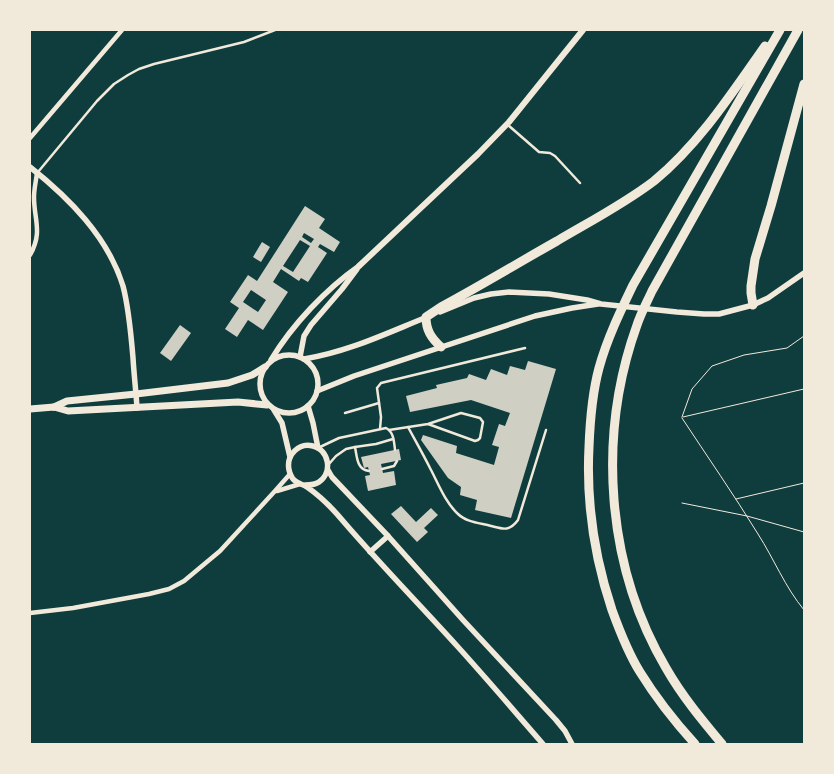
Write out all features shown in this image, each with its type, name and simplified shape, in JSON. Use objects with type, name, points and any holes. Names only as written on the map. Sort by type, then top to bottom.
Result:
[{"type":"highway","points":[[441,347],[429,334],[426,317],[601,216],[653,181],[693,142],[776,30]]},
{"type":"highway","points":[[695,744],[659,700],[639,671],[621,635],[607,593],[592,531],[588,495],[591,414],[599,370],[606,345],[630,292],[780,30]]},
{"type":"highway","points":[[722,744],[684,698],[665,668],[647,631],[634,597],[623,560],[616,524],[612,482],[613,439],[617,401],[626,359],[637,324],[652,291],[798,30]]},
{"type":"highway","points":[[753,304],[751,286],[755,259],[804,84]]},
{"type":"main road","points":[[359,266],[507,124],[583,30]]},
{"type":"main road","points":[[30,409],[54,407],[67,401],[228,383],[252,374],[268,364]]},
{"type":"main road","points":[[54,407],[68,411],[238,402],[270,407]]},
{"type":"street","points":[[30,138],[122,30]]},
{"type":"street","points":[[30,167],[78,211],[106,248],[116,269],[122,284],[128,310],[137,408]]},
{"type":"street","points":[[30,255],[37,232],[34,197],[38,173]]},
{"type":"street","points":[[30,189],[34,197]]},
{"type":"street","points":[[302,358],[304,336],[359,266]]},
{"type":"street","points":[[290,457],[282,423],[262,398],[259,382],[261,374],[300,321],[345,276],[359,266]]},
{"type":"street","points":[[268,364],[277,357],[285,355],[302,358],[319,357],[335,352],[372,340],[474,298],[491,294],[509,292],[548,294],[588,300],[600,304],[677,312],[719,314],[768,298],[804,273]]},
{"type":"street","points":[[317,391],[354,376],[535,316],[600,304]]},
{"type":"street","points":[[270,407],[282,413],[292,413],[301,411],[314,399],[318,382],[316,373],[302,358]]},
{"type":"street","points":[[308,406],[318,448]]},
{"type":"street","points":[[275,491],[302,485],[312,485],[319,482],[325,477],[328,467],[327,458],[324,453],[312,445],[305,445],[294,451],[288,465],[294,480],[302,485],[317,495],[340,517],[543,744]]},
{"type":"street","points":[[328,467],[337,481],[556,720],[572,744]]},
{"type":"street","points":[[30,613],[73,608],[149,594],[169,589],[184,581],[220,551],[290,474]]},
{"type":"street","points":[[370,552],[388,536]]},
{"type":"lane","points":[[38,173],[97,101],[114,84],[128,74],[154,64],[244,42],[275,30]]},
{"type":"lane","points":[[507,124],[539,152],[550,153],[555,156],[580,183]]},
{"type":"lane","points":[[380,429],[381,417],[377,388],[381,383],[525,348]]},
{"type":"lane","points":[[345,413],[379,404]]},
{"type":"lane","points":[[318,448],[339,438],[386,428],[389,430],[428,424],[461,413],[480,418],[483,422],[480,438],[475,441],[428,424]]},
{"type":"lane","points":[[408,427],[437,483],[458,515],[466,520],[502,529],[509,528],[518,520],[546,430]]},
{"type":"lane","points":[[389,430],[395,450]]},
{"type":"lane","points":[[328,467],[346,449],[393,439]]},
{"type":"lane","points":[[355,447],[360,466],[364,470],[369,471]]},
{"type":"lane","points":[[382,469],[394,466],[397,461]]},
{"type":"path","points":[[682,418],[692,389],[712,366],[744,355],[787,348],[804,336]]},
{"type":"path","points":[[682,418],[804,389]]},
{"type":"path","points":[[682,418],[747,516],[796,601],[804,610]]},
{"type":"path","points":[[736,500],[804,483]]},
{"type":"path","points":[[682,503],[747,516],[804,532]]},
{"type":"building","points":[[305,206],[325,219],[319,228],[340,242],[334,252],[320,244],[318,247],[327,253],[308,282],[301,278],[299,281],[281,269],[273,282],[288,292],[263,330],[248,320],[237,337],[225,329],[239,308],[230,302],[248,275],[257,281]],"holes":[[[304,233],[314,239],[311,243],[302,237]],[[300,240],[310,246],[293,272],[283,266]],[[251,290],[266,300],[258,312],[243,302]]]},
{"type":"building","points":[[262,242],[270,247],[261,262],[253,257]]},
{"type":"building","points":[[180,325],[191,333],[171,361],[160,353]]},
{"type":"building","points":[[528,361],[556,369],[511,518],[475,510],[477,500],[460,495],[461,487],[448,478],[421,440],[423,435],[457,446],[456,453],[494,465],[499,447],[492,445],[499,424],[505,426],[510,413],[471,400],[410,412],[406,396],[437,388],[436,385],[467,378],[469,374],[486,380],[491,369],[507,375],[510,366],[525,370]]},
{"type":"building","points":[[399,449],[401,460],[381,464],[383,473],[394,471],[396,485],[368,491],[365,476],[370,475],[368,467],[364,468],[361,457]]},
{"type":"building","points":[[401,506],[416,522],[431,508],[438,515],[424,528],[428,532],[417,542],[391,514]]}]
